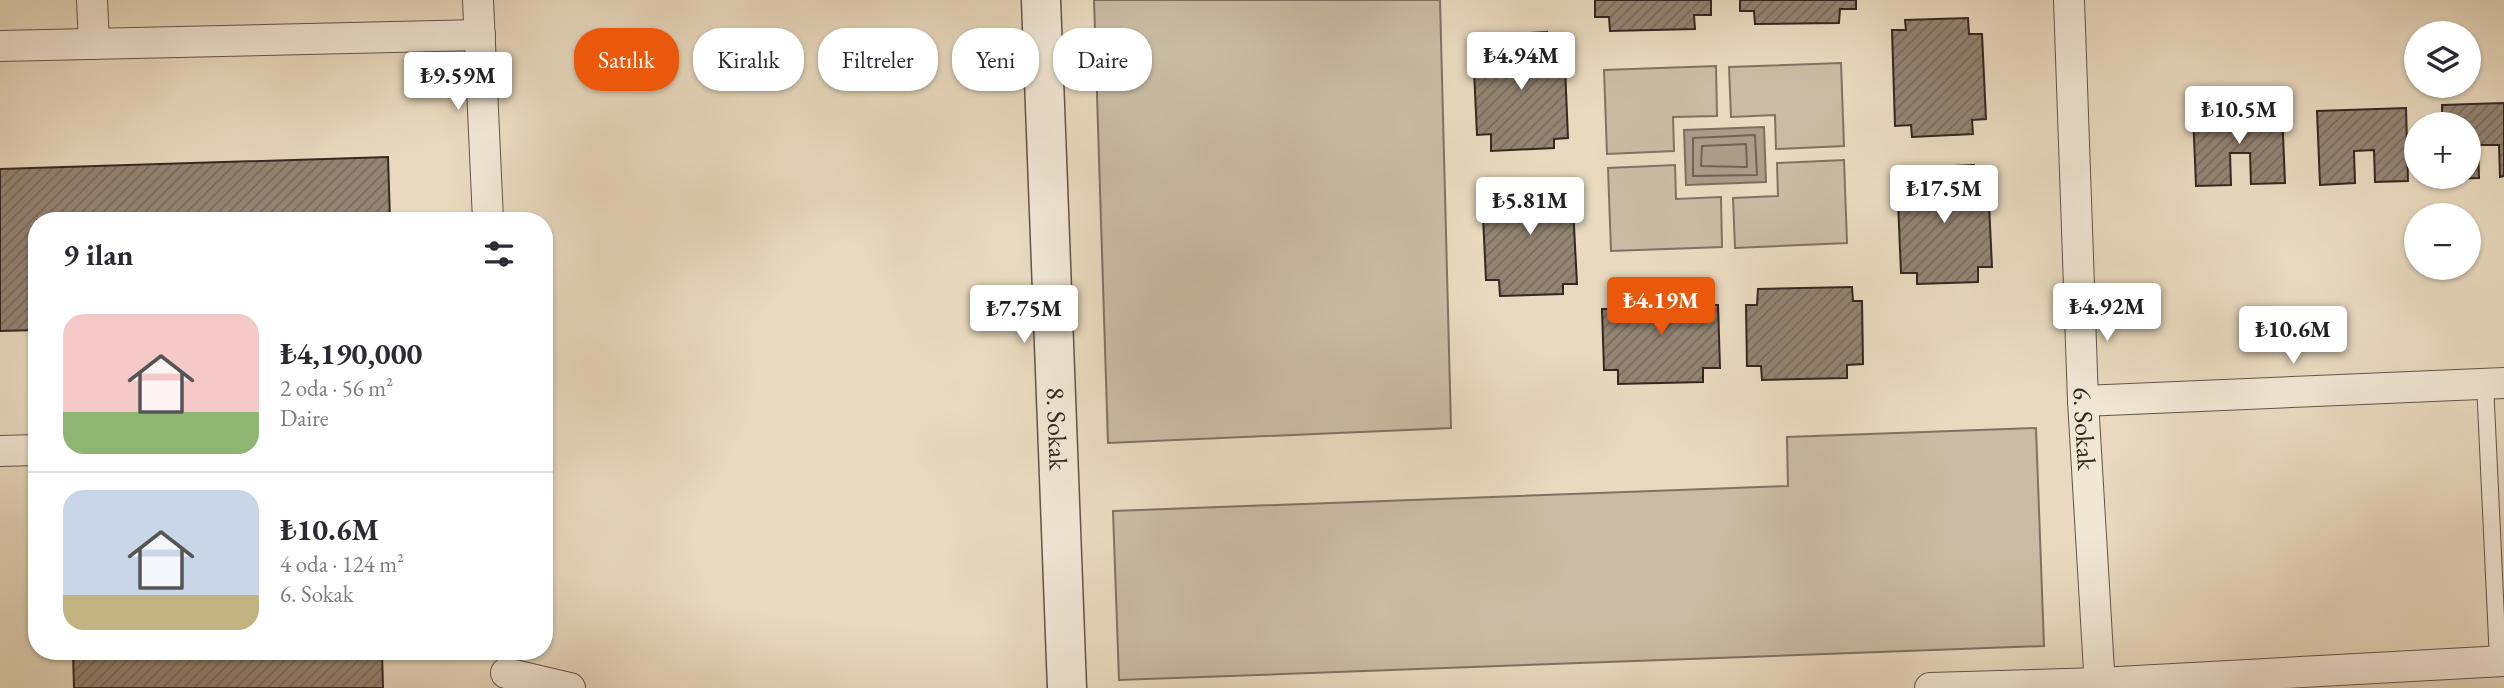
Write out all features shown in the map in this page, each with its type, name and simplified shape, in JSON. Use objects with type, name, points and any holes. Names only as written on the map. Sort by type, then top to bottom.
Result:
[{"type":"street","points":[[92,0],[94,44]]},
{"type":"street","points":[[478,0],[488,212]]},
{"type":"street","name":"8. Sokak","points":[[1041,0],[1067,688]]},
{"type":"street","name":"6. Sokak","points":[[2069,0],[2083,401],[2100,686]]},
{"type":"street","points":[[0,46],[480,35]]},
{"type":"street","points":[[2083,401],[2495,383]]},
{"type":"street","points":[[0,451],[28,450]]},
{"type":"street","points":[[1930,688],[2100,686],[2501,661]]},
{"type":"street","points":[[506,671],[570,688]]},
{"type":"lane","points":[[2495,383],[2501,661]]},
{"type":"shaded area","points":[[1094,0],[1440,0],[1451,428],[1108,443],[1097,91],[1152,91],[1152,28],[1095,28]]},
{"type":"shaded area","points":[[1841,63],[1844,146],[1776,149],[1775,115],[1731,117],[1729,67]]},
{"type":"shaded area","points":[[1716,66],[1717,116],[1673,117],[1674,151],[1607,154],[1604,70]]},
{"type":"shaded area","points":[[1844,160],[1847,243],[1735,248],[1733,198],[1778,196],[1777,163]]},
{"type":"shaded area","points":[[1675,165],[1676,199],[1721,197],[1722,247],[1611,251],[1608,168]]},
{"type":"shaded area","points":[[2036,428],[2044,646],[1119,680],[1113,511],[1788,486],[1787,437]]},
{"type":"water","points":[[1764,127],[1766,182],[1686,185],[1684,130]]},
{"type":"building","points":[[1595,0],[1711,0],[1711,15],[1694,15],[1695,29],[1610,31],[1609,17],[1595,17]]},
{"type":"building","points":[[1740,0],[1856,0],[1856,9],[1840,9],[1839,23],[1755,24],[1754,11],[1740,11]]},
{"type":"building","points":[[1968,18],[1969,34],[1982,34],[1986,119],[1972,120],[1973,134],[1912,137],[1911,125],[1895,126],[1892,30],[1906,30],[1905,20]]},
{"type":"building","points":[[1547,32],[1548,44],[1564,43],[1568,138],[1554,139],[1554,148],[1491,151],[1491,134],[1477,135],[1473,49],[1487,49],[1487,35]]},
{"type":"building","points":[[2504,103],[2504,176],[2500,177],[2499,145],[2481,145],[2481,112],[2442,112],[2442,105]]},
{"type":"building","points":[[2406,108],[2404,181],[2375,182],[2374,150],[2354,151],[2355,183],[2320,185],[2317,111]]},
{"type":"building","points":[[2282,110],[2285,183],[2251,184],[2250,153],[2230,153],[2231,185],[2196,186],[2193,113]]},
{"type":"building","points":[[388,157],[390,212],[28,212],[28,330],[0,331],[0,169]]},
{"type":"building","points":[[1974,165],[1975,182],[1988,182],[1992,267],[1978,267],[1978,282],[1917,284],[1917,273],[1901,273],[1897,178],[1911,177],[1910,168]]},
{"type":"building","points":[[1556,178],[1556,189],[1572,188],[1577,284],[1563,284],[1563,294],[1500,296],[1499,280],[1486,280],[1482,195],[1496,195],[1495,180]]},
{"type":"building","points":[[1852,287],[1853,301],[1862,301],[1863,364],[1847,365],[1847,378],[1762,380],[1761,366],[1747,366],[1746,305],[1757,305],[1758,289]]},
{"type":"building","points":[[1709,291],[1709,305],[1718,305],[1720,368],[1703,368],[1703,382],[1618,384],[1618,370],[1604,370],[1602,309],[1614,309],[1613,293]]},
{"type":"building","points":[[73,660],[382,660],[383,688],[74,688]]}]
